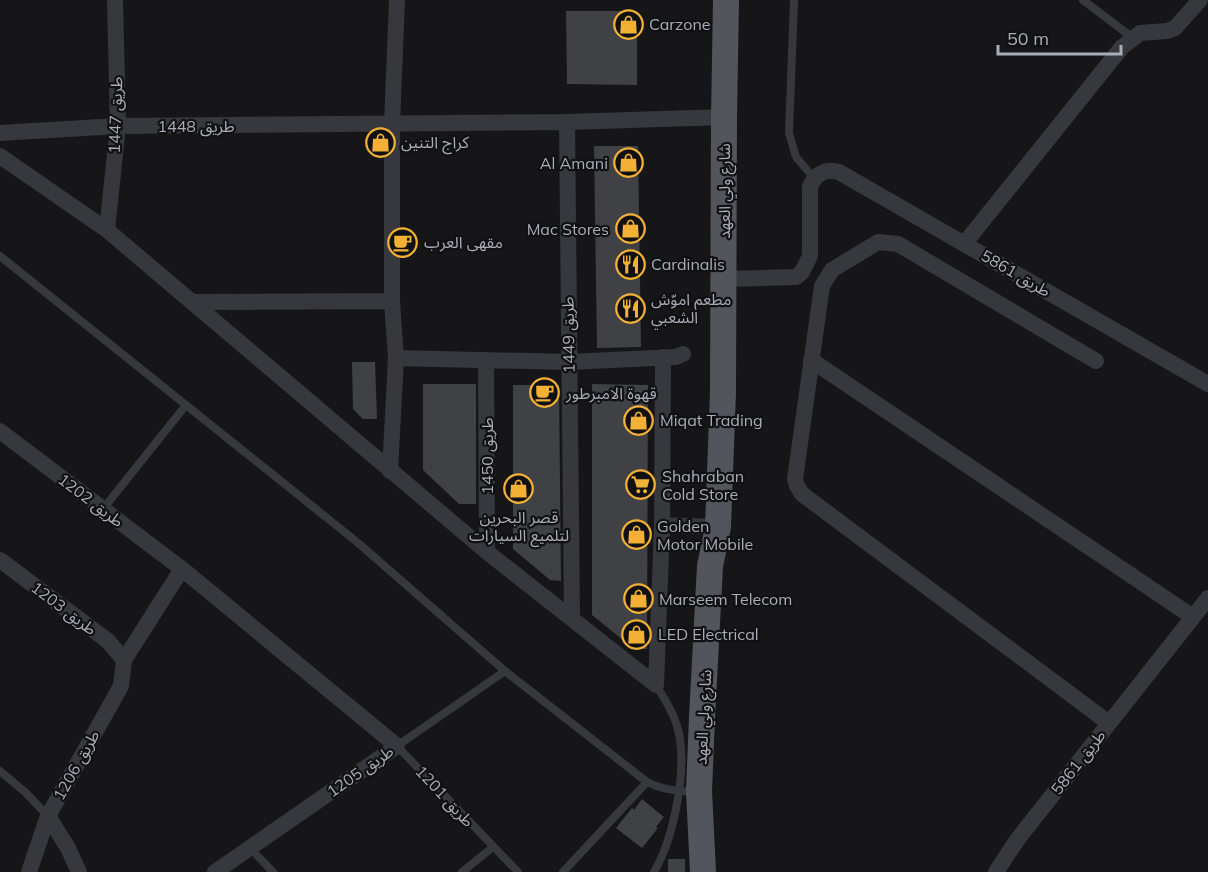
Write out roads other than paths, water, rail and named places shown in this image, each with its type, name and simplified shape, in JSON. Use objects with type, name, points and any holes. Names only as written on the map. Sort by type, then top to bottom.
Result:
[{"type":"main road","name":"شارع ولي العهد","points":[[703,872],[689,791],[710,566],[718,527],[721,467],[725,279],[726,0]]},
{"type":"main road","name":"شارع ولي العهد","points":[[714,872],[713,778],[722,570],[718,527]]},
{"type":"street","name":"طريق 1447","points":[[107,230],[118,126],[115,0]]},
{"type":"street","points":[[390,471],[396,358],[392,301],[392,124],[397,0]]},
{"type":"street","points":[[964,244],[1122,47],[1140,33],[1167,31],[1175,28],[1200,0]]},
{"type":"street","name":"طريق 1448","points":[[0,133],[118,126],[567,122],[724,117]]},
{"type":"street","name":"طريق 1449","points":[[567,122],[572,619]]},
{"type":"street","points":[[0,156],[107,230],[487,552],[656,685]]},
{"type":"street","name":"طريق 5861","points":[[818,175],[830,170],[839,172],[1208,384]]},
{"type":"street","points":[[725,279],[796,277],[802,272],[810,256],[810,186],[818,175]]},
{"type":"street","points":[[1096,362],[898,244],[878,243],[832,270],[822,286],[795,479],[802,494],[1109,723]]},
{"type":"street","points":[[194,302],[392,301]]},
{"type":"street","points":[[396,358],[568,362],[683,354]]},
{"type":"street","points":[[656,685],[662,525],[663,357]]},
{"type":"street","name":"طريق 1450","points":[[486,360],[487,552]]},
{"type":"street","points":[[811,360],[1193,617]]},
{"type":"street","name":"طريق 1202","points":[[0,431],[182,569],[397,746]]},
{"type":"street","points":[[662,525],[718,527]]},
{"type":"street","name":"طريق 1203","points":[[0,560],[108,641],[124,660]]},
{"type":"street","points":[[124,660],[182,569]]},
{"type":"street","name":"طريق 5861","points":[[996,872],[1017,840],[1208,598]]},
{"type":"street","name":"طريق 1206","points":[[30,872],[48,816],[121,686],[124,660]]},
{"type":"street","name":"طريق 1205","points":[[215,872],[397,746]]},
{"type":"street","points":[[48,816],[68,848],[79,872]]},
{"type":"lane","points":[[794,0],[789,133],[796,157],[818,175]]},
{"type":"lane","points":[[1083,0],[1133,38]]},
{"type":"lane","points":[[0,256],[357,542],[505,671],[647,782],[659,788],[689,791]]},
{"type":"lane","points":[[103,509],[186,405]]},
{"type":"lane","name":"طريق 1205","points":[[397,746],[505,671]]},
{"type":"lane","points":[[654,872],[659,868],[670,830],[689,791],[678,727],[656,685]]},
{"type":"lane","name":"طريق 1201","points":[[397,746],[518,872]]},
{"type":"lane","points":[[0,771],[48,816]]},
{"type":"lane","points":[[563,872],[647,782]]},
{"type":"lane","points":[[462,872],[493,847]]},
{"type":"lane","points":[[250,848],[273,872]]},
{"type":"place","name":"Carzone","points":[[628,24]]},
{"type":"place","name":"كراج التنين","points":[[380,142]]},
{"type":"place","name":"Al Amani","points":[[629,163]]},
{"type":"place","name":"Mac Stores","points":[[630,229]]},
{"type":"place","name":"مقهى العرب","points":[[403,242]]},
{"type":"place","name":"Cardinalis","points":[[630,264]]},
{"type":"place","name":"مطعم اموّش الشعبي","points":[[630,308]]},
{"type":"place","name":"قهوة الامبرطور","points":[[545,393]]},
{"type":"place","name":"Miqat Trading","points":[[639,420]]},
{"type":"place","name":"Shahraban Cold Store","points":[[641,485]]},
{"type":"place","name":"قصر البحرين لتلميع السيارات","points":[[519,489]]},
{"type":"place","name":"Golden Motor Mobile","points":[[636,535]]},
{"type":"place","name":"Marseem Telecom","points":[[638,599]]},
{"type":"place","name":"LED Electrical","points":[[637,634]]}]
